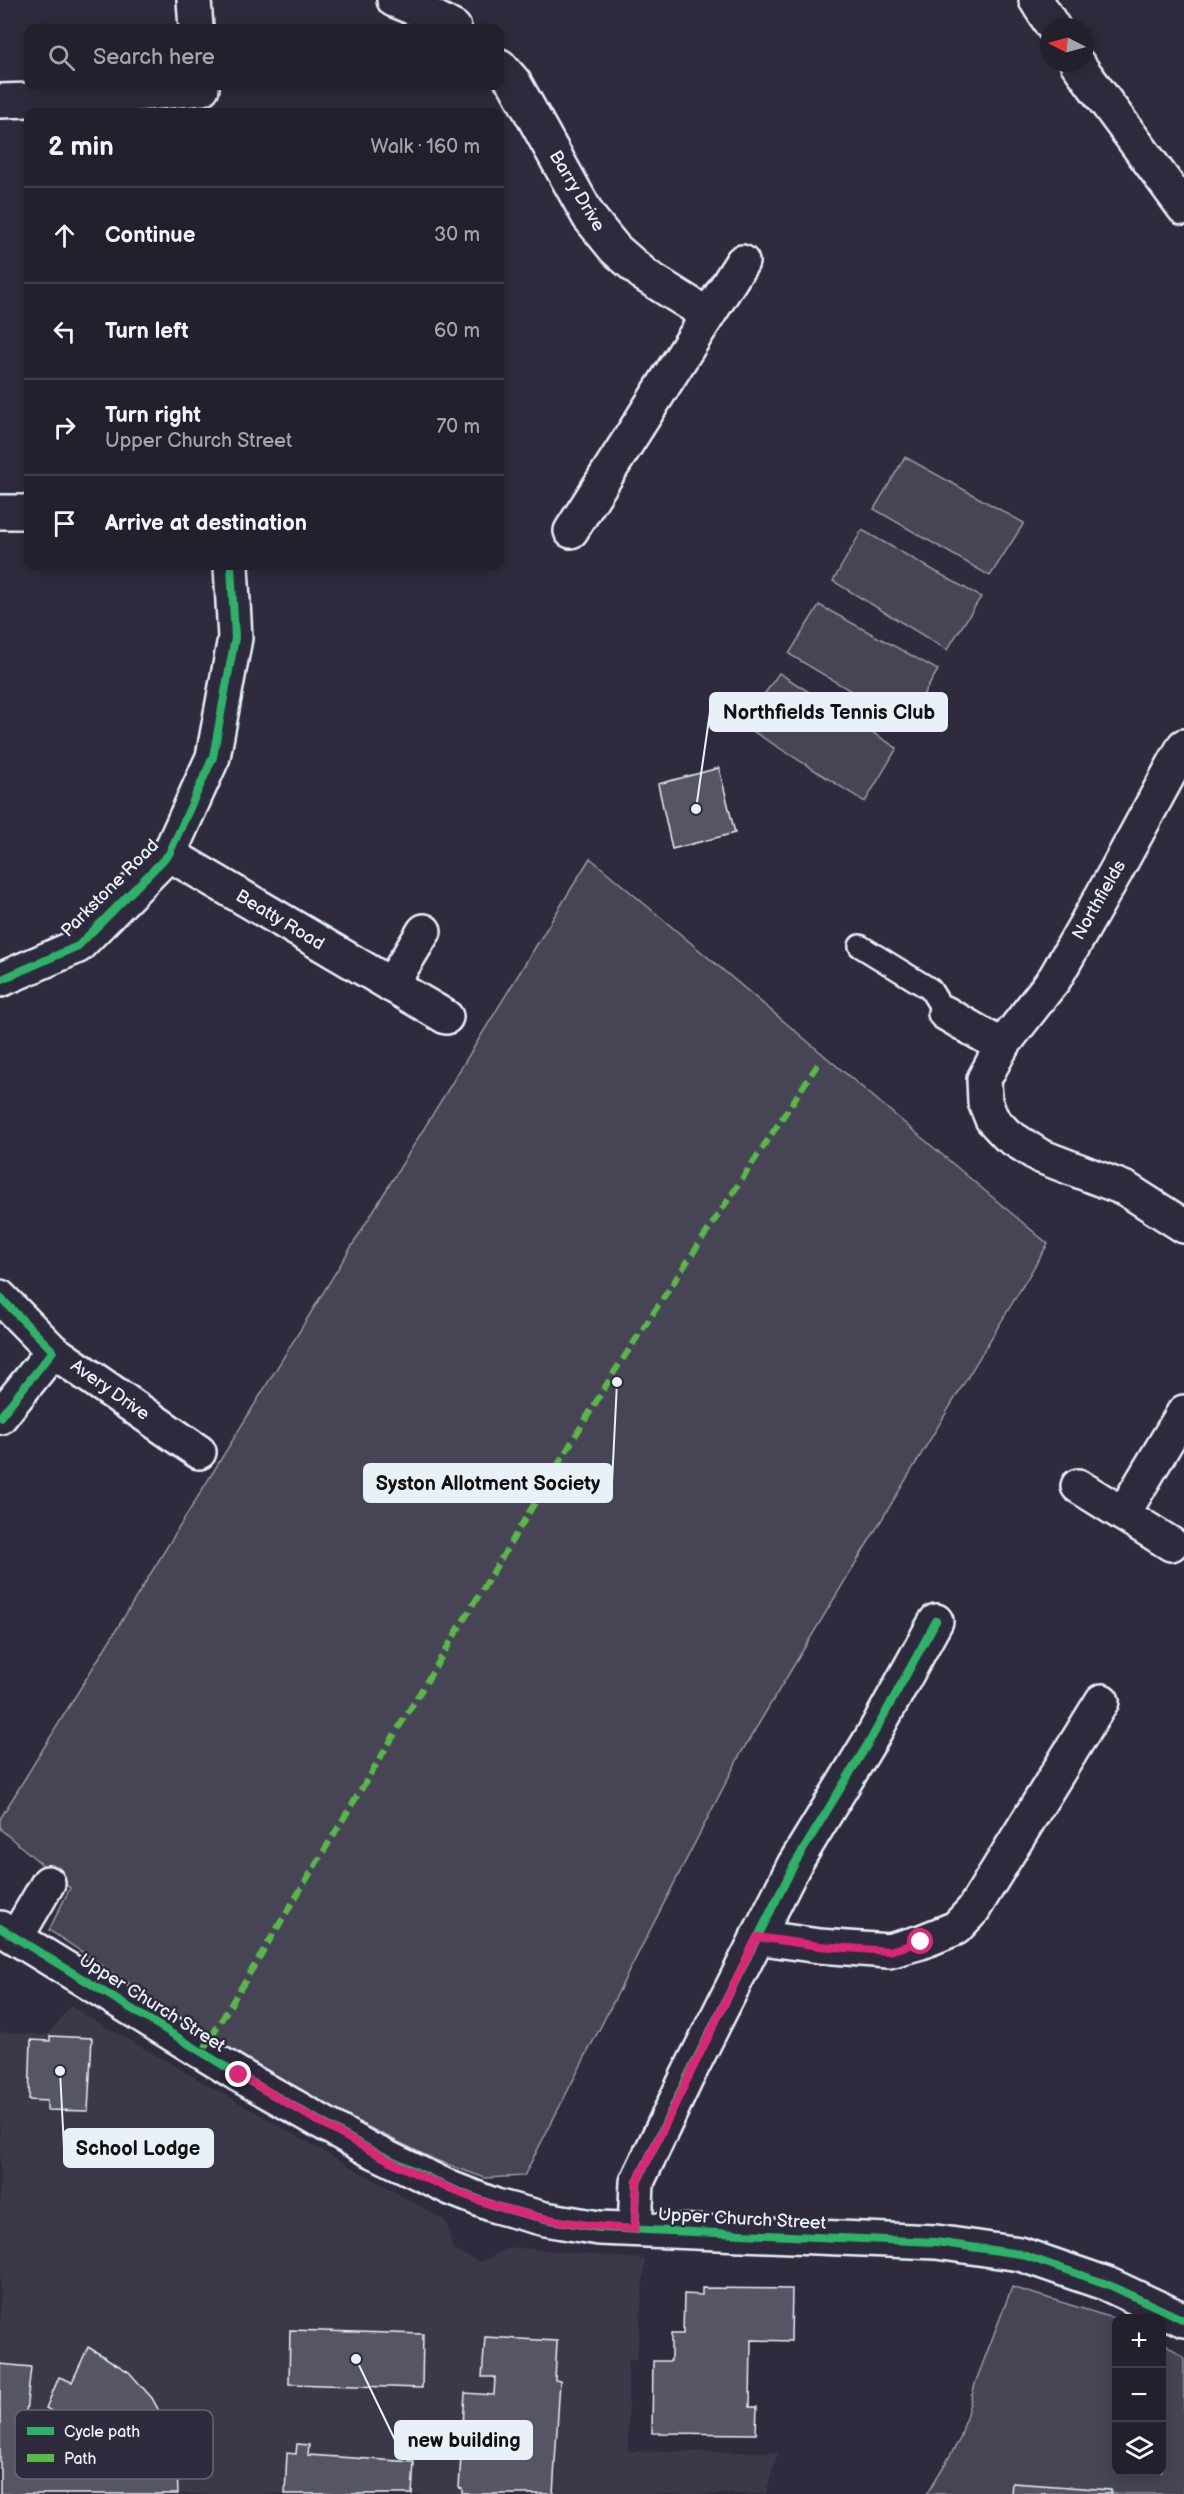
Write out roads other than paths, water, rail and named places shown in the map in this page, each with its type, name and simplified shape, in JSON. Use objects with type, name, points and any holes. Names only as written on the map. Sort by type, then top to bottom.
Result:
[{"type":"street","points":[[394,0],[447,24]]},
{"type":"street","points":[[1036,0],[1047,18]]},
{"type":"street","name":"Barry Drive","points":[[504,71],[514,82],[589,217],[615,249],[646,276],[708,315]]},
{"type":"street","points":[[1084,72],[1184,208]]},
{"type":"street","points":[[0,101],[202,95]]},
{"type":"street","points":[[572,531],[742,262]]},
{"type":"street","points":[[0,512],[24,512]]},
{"type":"street","name":"Parkstone Road","points":[[0,980],[78,946],[169,854],[213,758],[236,638],[231,570]]},
{"type":"street","name":"Northfields","points":[[1184,746],[1116,873],[1055,978],[1002,1046],[984,1079],[984,1102],[992,1119],[1007,1135],[1040,1155],[1126,1189],[1184,1226]]},
{"type":"street","name":"Beatty Road","points":[[169,854],[446,1017]]},
{"type":"street","points":[[392,985],[424,931]]},
{"type":"street","points":[[945,1013],[1002,1046]]},
{"type":"street","name":"Avery Drive","points":[[0,1298],[53,1350],[199,1452]]},
{"type":"street","points":[[0,1416],[53,1350]]},
{"type":"street","points":[[1123,1514],[1184,1412]]},
{"type":"street","points":[[1078,1486],[1171,1544]]},
{"type":"street","points":[[635,2229],[637,2182],[757,1937],[794,1865],[872,1737],[936,1621]]},
{"type":"street","points":[[757,1937],[819,1946],[889,1951],[921,1942],[956,1928],[974,1910],[1102,1701]]},
{"type":"street","name":"Upper Church Street","points":[[48,1883],[8,1932],[239,2075],[369,2149],[450,2188],[496,2206],[545,2219],[599,2228],[936,2242],[1020,2254],[1107,2284],[1184,2320]]},
{"type":"lane","points":[[860,946],[930,989],[945,1013]]},
{"type":"place","name":"Northfields Tennis Club","points":[[696,809]]},
{"type":"place","name":"Syston Allotment Society","points":[[617,1382]]},
{"type":"place","name":"School Lodge","points":[[60,2071]]},
{"type":"place","name":"new building","points":[[356,2359]]}]
